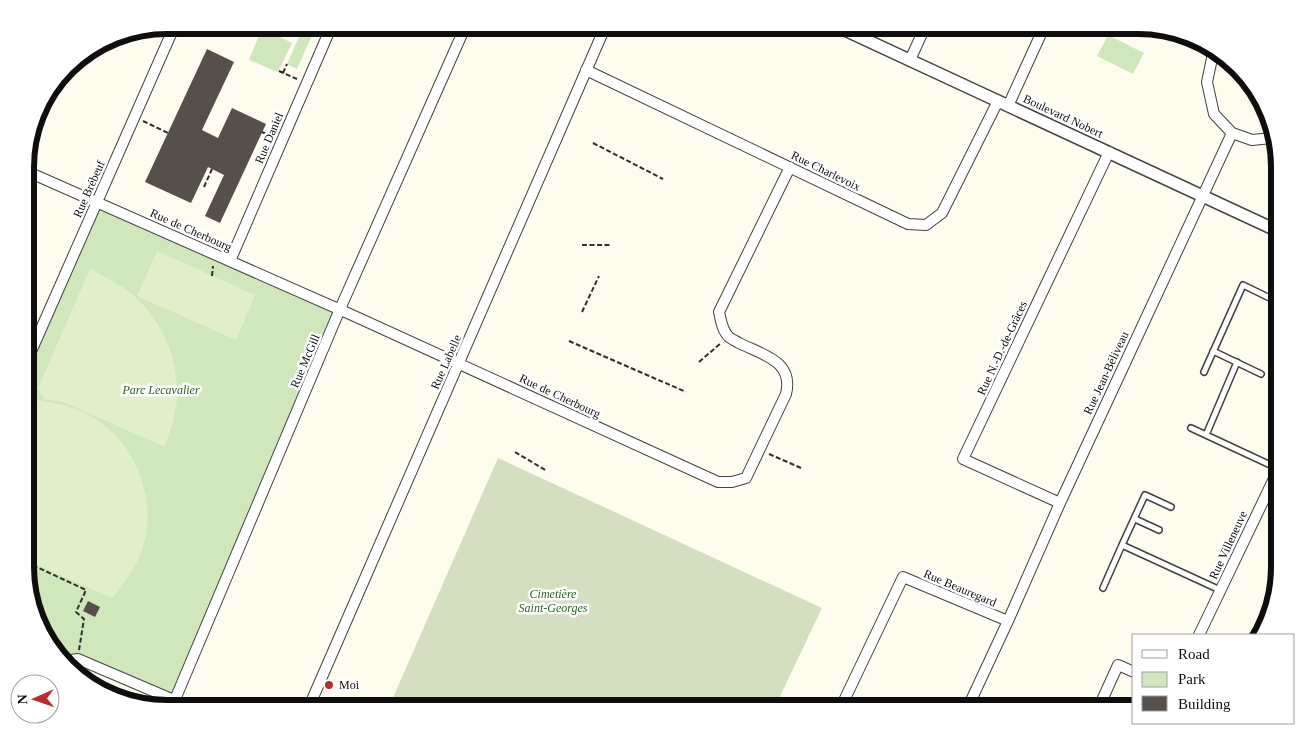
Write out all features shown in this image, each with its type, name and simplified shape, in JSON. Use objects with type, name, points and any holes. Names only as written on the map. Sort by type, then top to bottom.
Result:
[{"type":"street","name":"Rue Brébeuf","points":[[34,345],[171,34]]},
{"type":"street","name":"Rue Daniel","points":[[230,261],[328,34]]},
{"type":"street","name":"Rue McGill","points":[[175,700],[340,309],[462,34]]},
{"type":"street","name":"Rue Labelle","points":[[312,700],[602,34]]},
{"type":"street","name":"Boulevard Nobert","points":[[854,34],[1271,228]]},
{"type":"street","points":[[910,60],[922,34]]},
{"type":"street","name":"Rue Charlevoix","points":[[586,70],[908,224],[926,225],[942,213],[1040,34]]},
{"type":"street","points":[[1213,57],[1208,82],[1214,114],[1232,132],[1252,140],[1268,138]]},
{"type":"street","name":"Rue Jean-Béliveau","points":[[971,700],[1232,132]]},
{"type":"street","name":"Rue N.-D.-de-Grâces","points":[[1060,503],[963,459],[1109,152]]},
{"type":"street","points":[[729,337],[722,326],[719,312],[790,168]]},
{"type":"street","name":"Rue de Cherbourg","points":[[34,174],[340,309],[718,482],[732,482],[746,478],[786,394],[788,386],[787,375],[777,362],[729,337]]},
{"type":"street","name":"Rue Villeneuve","points":[[1199,634],[1271,484]]},
{"type":"street","name":"Rue Beauregard","points":[[844,700],[903,577],[1008,621]]},
{"type":"street","points":[[72,660],[78,659],[162,700]]},
{"type":"street","points":[[1102,700],[1118,665],[1132,671]]},
{"type":"lane","points":[[1204,372],[1242,285],[1271,299]]},
{"type":"lane","points":[[1213,351],[1261,374]]},
{"type":"lane","points":[[1206,435],[1237,362]]},
{"type":"lane","points":[[1192,428],[1271,463]]},
{"type":"lane","points":[[1103,588],[1145,495],[1171,506]]},
{"type":"lane","points":[[1135,519],[1159,530]]},
{"type":"lane","points":[[1122,545],[1221,590]]},
{"type":"path","points":[[284,73],[287,64]]},
{"type":"path","points":[[279,71],[306,83]]},
{"type":"path","points":[[134,117],[168,133]]},
{"type":"path","points":[[593,143],[663,179]]},
{"type":"path","points":[[204,187],[212,169]]},
{"type":"path","points":[[582,245],[612,245]]},
{"type":"path","points":[[582,312],[599,276]]},
{"type":"path","points":[[699,362],[729,337]]},
{"type":"path","points":[[568,341],[686,392]]},
{"type":"path","points":[[760,450],[801,468]]},
{"type":"path","points":[[515,452],[548,471]]},
{"type":"path","points":[[34,566],[86,590],[76,612],[84,619],[78,659]]},
{"type":"green space","points":[[260,34],[274,34],[292,43],[278,72],[249,60]]},
{"type":"green space","points":[[300,34],[313,34],[297,69],[287,64]]},
{"type":"green space","points":[[1108,35],[1144,53],[1133,74],[1097,56]]},
{"type":"green space","name":"Parc Lecavalier","points":[[97,202],[340,309],[175,700],[78,659],[72,660],[56,641],[44,618],[38,601],[34,567],[34,345]]},
{"type":"green space","points":[[157,251],[255,295],[236,340],[137,296]]},
{"type":"green space","points":[[90,269],[124,288],[136,298],[157,322],[164,336],[170,351],[177,382],[174,417],[165,447],[63,402],[44,399],[38,388]]},
{"type":"green space","points":[[36,400],[59,404],[94,418],[110,430],[124,445],[135,462],[147,501],[145,541],[138,560],[112,598],[34,564],[34,404]]},
{"type":"green space","name":"Cimetière Saint-Georges","points":[[498,458],[822,608],[778,700],[392,700]]},
{"type":"building","points":[[207,49],[234,62],[202,130],[218,138],[232,108],[266,124],[220,223],[205,216],[224,175],[208,167],[191,203],[145,182]]},
{"type":"building","points":[[88,601],[100,607],[95,617],[83,611]]},
{"type":"place","name":"Moi","points":[[329,685]]}]
